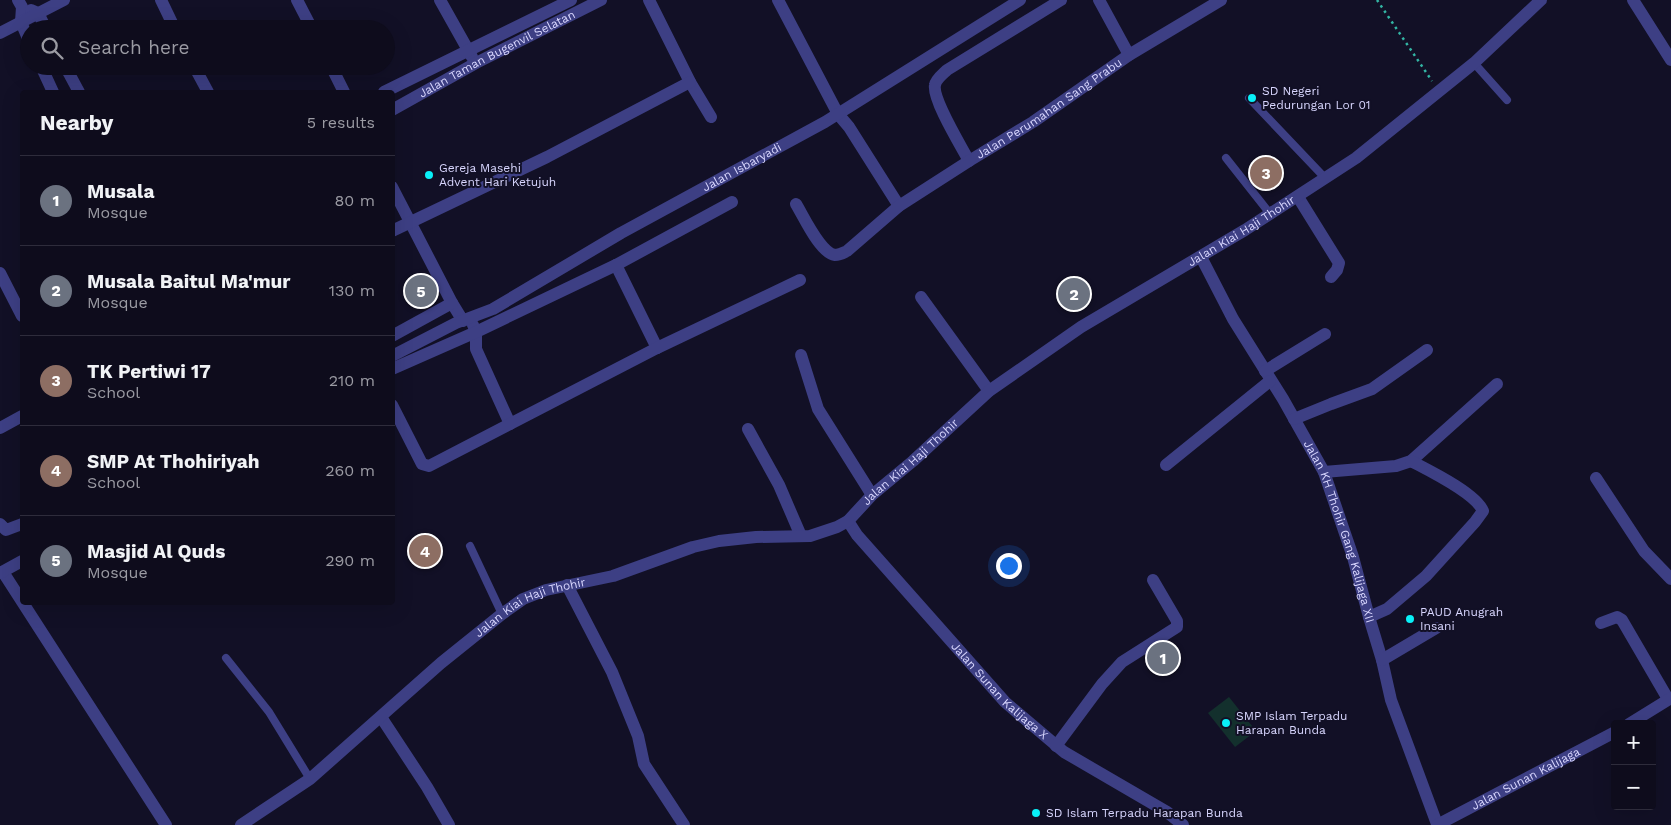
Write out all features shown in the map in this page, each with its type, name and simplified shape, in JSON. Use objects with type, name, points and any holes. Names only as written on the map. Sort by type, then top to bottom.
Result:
[{"type":"street","points":[[24,20],[64,0]]},
{"type":"street","points":[[161,0],[171,20]]},
{"type":"street","points":[[297,0],[307,20]]},
{"type":"street","points":[[440,0],[476,63]]},
{"type":"street","name":"Jalan Taman Bugenvil Selatan","points":[[388,90],[571,0]]},
{"type":"street","name":"Jalan Taman Bugenvil Selatan","points":[[395,108],[476,63],[601,0]]},
{"type":"street","points":[[649,0],[690,82],[711,117]]},
{"type":"street","points":[[778,0],[838,114],[849,127],[899,206]]},
{"type":"street","name":"Jalan Isbaryadi","points":[[395,355],[463,321],[493,309],[621,233],[838,114],[1020,0]]},
{"type":"street","name":"Jalan Perumahan Sang Prabu","points":[[968,160],[937,98],[935,85],[938,79],[947,70],[1061,0]]},
{"type":"street","name":"Jalan Perumahan Sang Prabu","points":[[1098,0],[1129,55]]},
{"type":"street","name":"Jalan Perumahan Sang Prabu","points":[[796,204],[823,248],[838,255],[847,251],[899,206],[968,160],[1033,122],[1129,55],[1221,0]]},
{"type":"street","name":"Jalan Kiai Haji Thohir","points":[[241,825],[310,779],[441,663],[502,614],[533,594],[614,576],[693,548],[720,541],[756,537],[810,536],[848,521],[872,495],[913,461],[989,391],[1081,327],[1271,214],[1356,158],[1438,90],[1474,63],[1541,0]]},
{"type":"street","points":[[1633,0],[1671,60]]},
{"type":"street","points":[[0,33],[20,22],[20,3],[38,13],[42,20]]},
{"type":"street","points":[[45,75],[52,90]]},
{"type":"street","points":[[70,75],[78,90]]},
{"type":"street","points":[[199,75],[207,90]]},
{"type":"street","points":[[336,75],[343,90]]},
{"type":"street","points":[[395,230],[547,157],[690,82]]},
{"type":"street","points":[[395,193],[452,303],[463,321],[476,332],[476,349],[510,424]]},
{"type":"street","points":[[1298,197],[1339,263],[1337,270],[1331,277]]},
{"type":"street","points":[[395,368],[476,332],[616,265],[732,202]]},
{"type":"street","name":"Jalan KH Thohir Gang Kalijaga XII","points":[[1201,256],[1233,319],[1324,472],[1353,556],[1382,660],[1391,700],[1437,825]]},
{"type":"street","points":[[616,265],[657,348]]},
{"type":"street","points":[[0,273],[20,312]]},
{"type":"street","points":[[395,411],[422,464],[429,466],[657,348],[800,280]]},
{"type":"street","points":[[921,297],[989,391]]},
{"type":"street","points":[[395,334],[452,303]]},
{"type":"street","points":[[462,338],[463,321]]},
{"type":"street","points":[[1166,465],[1268,376],[1325,334]]},
{"type":"street","points":[[462,338],[476,349]]},
{"type":"street","points":[[1294,419],[1372,389],[1426,350]]},
{"type":"street","points":[[802,355],[818,409],[872,495]]},
{"type":"street","points":[[1324,472],[1396,466],[1411,461],[1498,384]]},
{"type":"street","points":[[0,428],[20,417]]},
{"type":"street","points":[[748,430],[779,485],[801,536]]},
{"type":"street","points":[[1369,617],[1387,610],[1426,576],[1476,522],[1483,511],[1481,506],[1446,478],[1411,461]]},
{"type":"street","points":[[1596,478],[1644,552],[1671,579]]},
{"type":"street","name":"Jalan Sunan Kalijaga X","points":[[848,521],[857,535],[1005,702],[1064,752],[1167,812],[1183,825]]},
{"type":"street","points":[[0,524],[6,530],[20,525]]},
{"type":"street","points":[[20,562],[1,572],[20,601]]},
{"type":"street","points":[[1056,746],[1102,684],[1122,662],[1177,627],[1177,621],[1164,602],[1154,580]]},
{"type":"street","points":[[567,585],[612,672],[638,736],[644,764],[684,825]]},
{"type":"street","points":[[23,605],[166,825]]},
{"type":"street","points":[[1601,623],[1620,618],[1670,698],[1635,720]]},
{"type":"street","points":[[1382,660],[1436,628]]},
{"type":"street","points":[[382,717],[449,825]]},
{"type":"street","name":"Jalan Sunan Kalijaga","points":[[1437,825],[1611,734]]},
{"type":"lane","points":[[1474,63],[1507,100]]},
{"type":"lane","points":[[1249,98],[1326,179]]},
{"type":"lane","points":[[1226,158],[1271,214]]},
{"type":"lane","points":[[470,546],[502,614]]},
{"type":"lane","points":[[226,658],[269,712],[310,779]]},
{"type":"path","points":[[1377,0],[1438,90]]},
{"type":"green space","points":[[1229,697],[1256,731],[1235,747],[1208,713]]},
{"type":"place","name":"SD Negeri Pedurungan Lor 01","points":[[1252,98]]},
{"type":"place","name":"TK Pertiwi 17","points":[[1266,173]]},
{"type":"place","name":"Gereja Masehi Advent Hari Ketujuh","points":[[429,175]]},
{"type":"place","name":"Masjid Al Quds","points":[[421,291]]},
{"type":"place","name":"Musala Baitul Ma'mur","points":[[1074,294]]},
{"type":"place","name":"SMP At Thohiriyah","points":[[425,551]]},
{"type":"place","name":"PAUD Anugrah Insani","points":[[1410,619]]},
{"type":"place","name":"Musala","points":[[1163,658]]},
{"type":"place","name":"SMP Islam Terpadu Harapan Bunda","points":[[1226,723]]},
{"type":"place","name":"SD Islam Terpadu Harapan Bunda","points":[[1036,813]]}]
